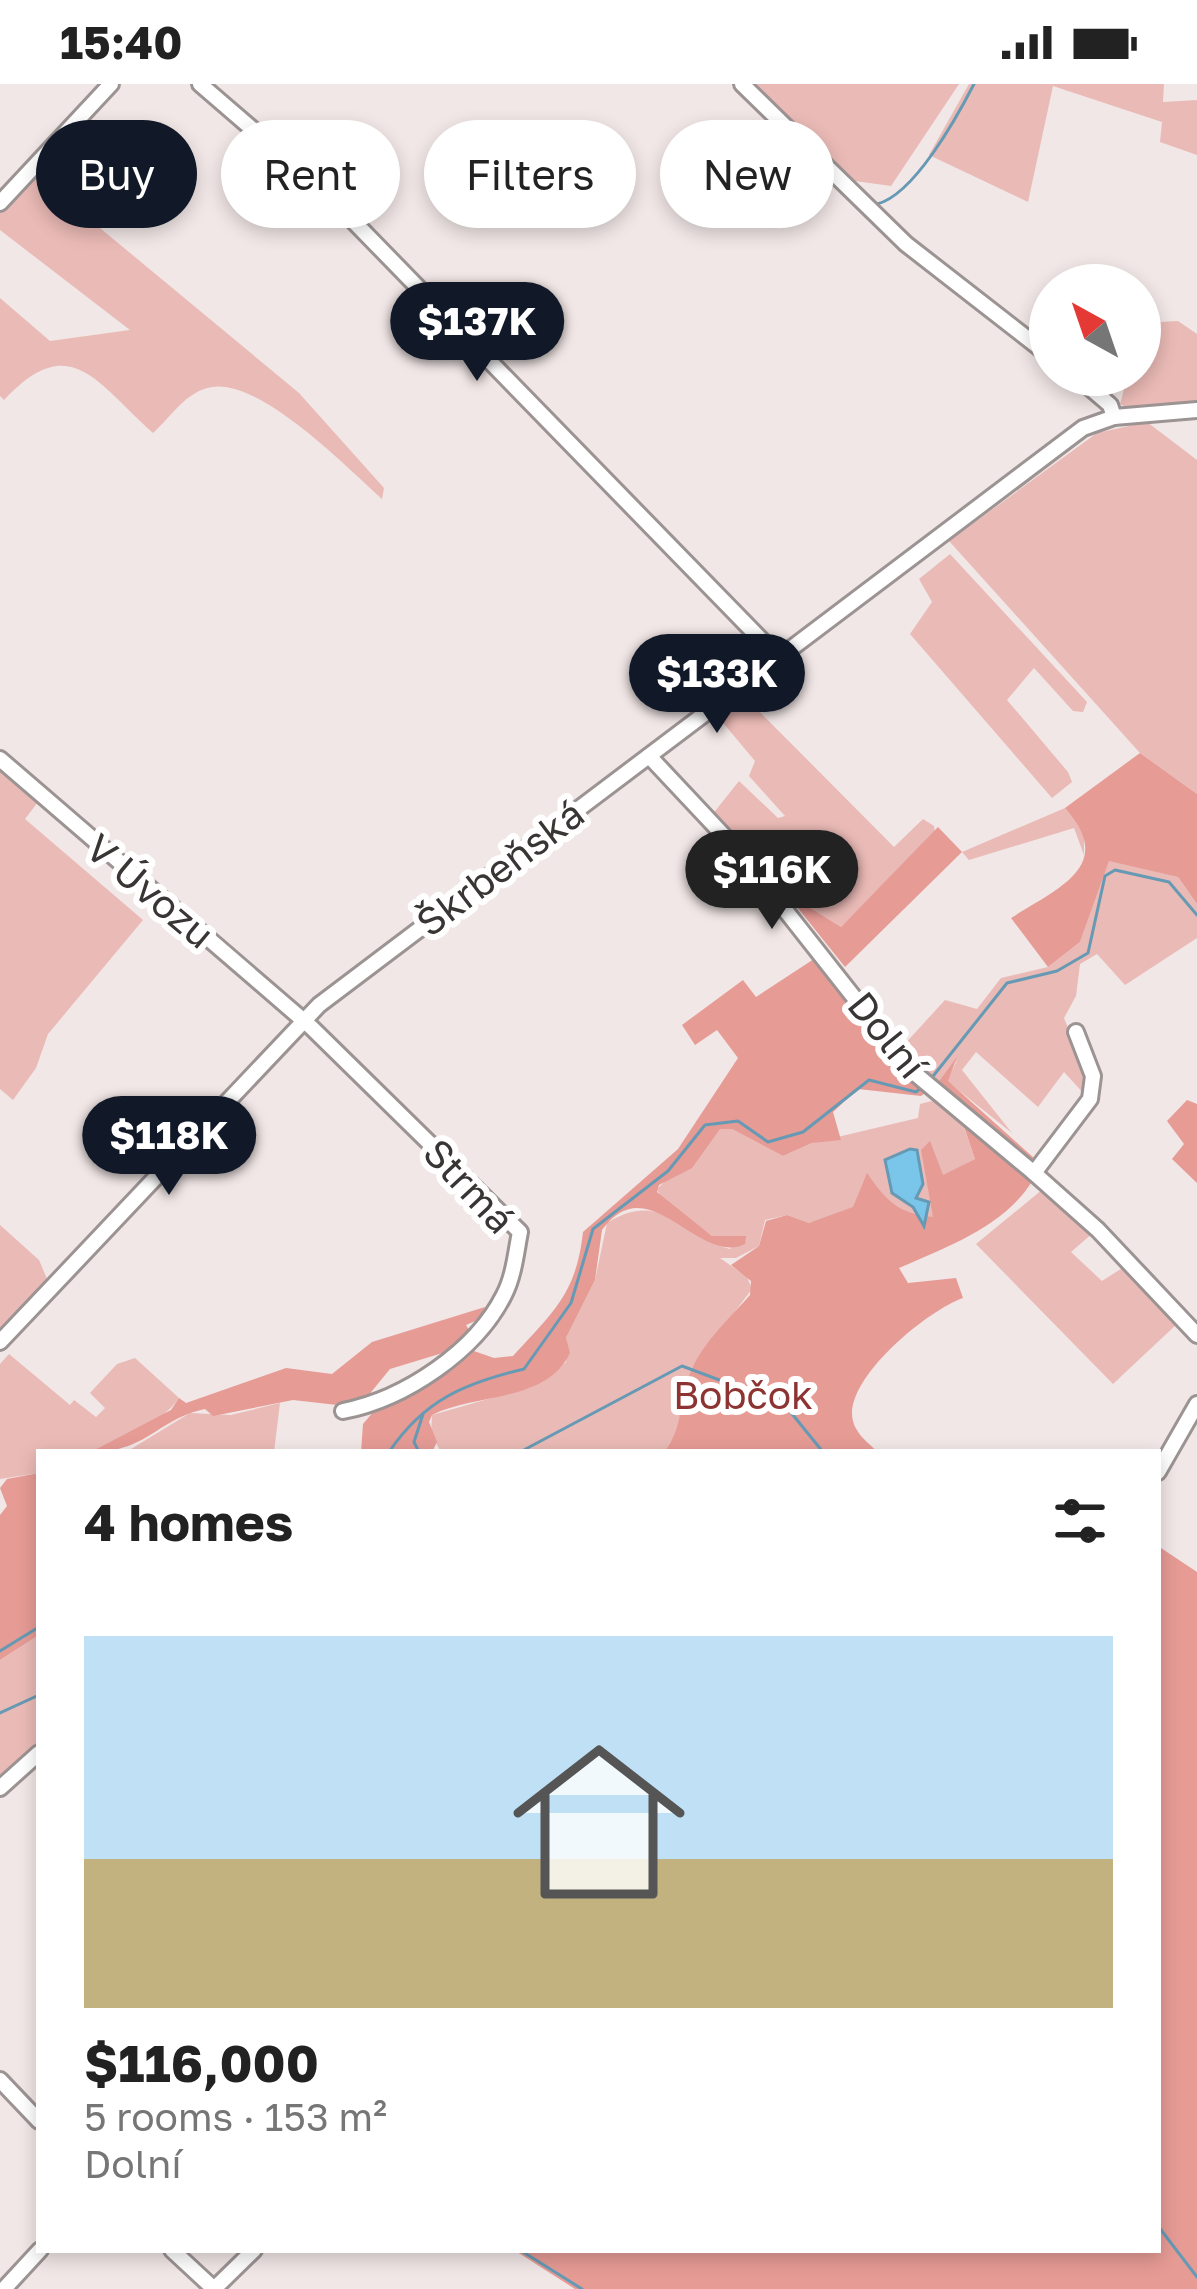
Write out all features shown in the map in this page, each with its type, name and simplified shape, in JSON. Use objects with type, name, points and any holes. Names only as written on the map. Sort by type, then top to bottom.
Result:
[{"type":"street","points":[[0,203],[111,84]]},
{"type":"street","points":[[200,84],[323,190],[778,657]]},
{"type":"street","points":[[742,84],[906,244],[1029,340]]},
{"type":"street","points":[[1100,396],[1114,417],[1197,410]]},
{"type":"street","name":"Škrbeňská","points":[[0,1342],[302,1021],[1070,437],[1114,417]]},
{"type":"street","name":"Dolní","points":[[649,756],[740,854],[926,1084],[1098,1230],[1197,1336]]},
{"type":"street","name":"V Úvozu","points":[[0,759],[302,1021]]},
{"type":"street","name":"Strmá","points":[[302,1021],[520,1232],[506,1292],[478,1336],[371,1406],[343,1411]]},
{"type":"street","points":[[1034,1173],[1059,1147],[1090,1099],[1093,1076],[1076,1032]]},
{"type":"street","points":[[1161,1467],[1197,1404]]},
{"type":"street","points":[[0,1788],[36,1756]]},
{"type":"street","points":[[0,2080],[36,2117]]},
{"type":"street","points":[[4,2289],[37,2253]]},
{"type":"street","points":[[175,2253],[214,2289],[251,2253]]},
{"type":"shaded area","points":[[750,84],[959,84],[891,186],[848,180],[834,166],[834,120],[787,120]]},
{"type":"shaded area","points":[[969,84],[1164,84],[1163,102],[1197,100],[1197,155],[1160,142],[1162,122],[1053,86],[1028,202],[929,155]]},
{"type":"shaded area","points":[[36,175],[36,228],[100,228],[299,393],[384,488],[382,499],[302,428],[232,388],[212,387],[194,394],[153,433],[98,382],[66,366],[48,368],[27,379],[4,400],[0,396],[0,298],[50,341],[130,330],[0,230],[0,210]]},
{"type":"shaded area","points":[[1178,321],[1197,334],[1197,405],[1135,412],[1120,404],[1122,396],[1161,396],[1161,322]]},
{"type":"shaded area","points":[[1147,422],[1197,460],[1197,794],[1140,753],[949,541],[1097,433]]},
{"type":"shaded area","points":[[950,554],[1087,702],[1083,712],[1073,711],[1034,668],[1007,700],[1068,772],[1072,782],[1052,798],[910,634],[932,602],[919,579]]},
{"type":"shaded area","points":[[742,694],[894,847],[923,819],[934,826],[935,833],[841,927],[785,892],[712,815],[739,781],[778,818],[785,816],[749,776],[755,761],[719,718],[719,711]]},
{"type":"shaded area","points":[[0,766],[38,802],[25,819],[143,920],[48,1034],[36,1068],[13,1100],[0,1089]]},
{"type":"shaded area","points":[[1065,808],[1084,829],[1084,855],[1074,828],[969,860],[962,852]]},
{"type":"shaded area","points":[[1109,860],[1178,877],[1197,904],[1197,938],[1125,985],[1097,954],[1080,964],[1076,996],[1064,1018],[1089,1078],[1086,1096],[1064,1072],[1038,1107],[976,1052],[962,1070],[1012,1133],[947,1081],[957,1060],[937,1084],[902,1047],[945,1000],[977,1009],[1001,978],[1048,967],[1080,942]]},
{"type":"shaded area","points":[[936,1100],[962,1122],[975,1159],[943,1176],[933,1218],[908,1214],[886,1202],[809,1223],[787,1215],[765,1220],[759,1246],[736,1258],[720,1258],[747,1277],[752,1289],[692,1368],[680,1428],[666,1449],[439,1449],[431,1434],[432,1415],[534,1386],[566,1362],[566,1338],[595,1280],[607,1223],[627,1214],[658,1213],[730,1249],[740,1236],[712,1236],[661,1198],[657,1189],[720,1129],[732,1129],[783,1156],[812,1143],[918,1118],[920,1104]]},
{"type":"shaded area","points":[[1043,1189],[1094,1232],[1071,1252],[1102,1281],[1124,1267],[1178,1323],[1113,1384],[976,1244]]},
{"type":"shaded area","points":[[0,1225],[39,1260],[47,1279],[0,1328]]},
{"type":"shaded area","points":[[9,1354],[70,1405],[74,1400],[96,1417],[105,1408],[90,1393],[117,1364],[135,1358],[179,1398],[163,1415],[125,1439],[99,1449],[36,1449],[36,1473],[0,1479],[0,1364]]},
{"type":"shaded area","points":[[280,1403],[274,1449],[131,1449],[190,1413],[231,1415]]},
{"type":"shaded area","points":[[36,1637],[36,1752],[0,1782],[0,1660]]},
{"type":"green space","points":[[1140,753],[1197,794],[1197,904],[1178,877],[1109,861],[1080,942],[1048,967],[1011,918],[1062,885],[1083,860],[1080,828],[1065,808]]},
{"type":"green space","points":[[938,827],[962,852],[845,967],[785,892],[841,927]]},
{"type":"green space","points":[[817,957],[906,1074],[928,1091],[921,1096],[858,1089],[833,1112],[841,1140],[812,1143],[783,1156],[732,1129],[720,1129],[692,1168],[659,1185],[657,1192],[712,1236],[746,1236],[745,1244],[727,1247],[709,1242],[656,1212],[638,1208],[620,1213],[602,1230],[595,1280],[566,1338],[570,1353],[559,1369],[527,1389],[432,1415],[429,1422],[437,1442],[434,1449],[361,1449],[363,1424],[380,1404],[471,1350],[494,1358],[513,1356],[551,1313],[569,1287],[583,1232],[678,1149],[738,1058],[717,1030],[695,1045],[682,1025],[743,980],[756,997]]},
{"type":"green space","points":[[957,1057],[948,1081],[1034,1158],[1019,1163],[1033,1180],[991,1223],[899,1268],[908,1283],[956,1278],[963,1298],[912,1329],[865,1380],[852,1413],[860,1435],[875,1449],[666,1449],[696,1360],[750,1295],[751,1281],[731,1265],[759,1246],[766,1221],[787,1215],[809,1223],[853,1207],[867,1173],[894,1204],[933,1217],[921,1150],[930,1141],[943,1175],[975,1159],[962,1121],[937,1084]]},
{"type":"green space","points":[[1187,1100],[1197,1104],[1197,1183],[1172,1159],[1184,1144],[1167,1121]]},
{"type":"green space","points":[[485,1307],[480,1319],[466,1325],[474,1338],[459,1348],[390,1369],[363,1402],[346,1406],[293,1400],[213,1416],[205,1409],[126,1447],[97,1449],[171,1410],[179,1398],[186,1403],[286,1368],[332,1374],[372,1342]]},
{"type":"green space","points":[[36,1474],[36,1637],[0,1660],[0,1515],[7,1506],[0,1488],[7,1479]]},
{"type":"green space","points":[[1161,1548],[1197,1572],[1197,2289],[575,2289],[519,2253],[1161,2253]]},
{"type":"water","points":[[917,1150],[923,1184],[916,1198],[929,1202],[924,1226],[913,1207],[892,1193],[885,1160]]},
{"type":"waterway","points":[[877,204],[891,198],[919,171],[974,84]]},
{"type":"waterway","points":[[930,1080],[1007,983],[1057,971],[1088,953],[1105,876],[1115,870],[1169,882],[1197,915]]},
{"type":"waterway","points":[[391,1449],[417,1419],[448,1396],[524,1369],[571,1303],[593,1229],[668,1171],[705,1125],[738,1121],[768,1142],[803,1132],[869,1080],[916,1092],[923,1086]]},
{"type":"waterway","points":[[526,1449],[682,1366],[784,1404],[821,1449]]},
{"type":"waterway","points":[[418,1449],[414,1442],[423,1414]]},
{"type":"waterway","points":[[0,1651],[36,1629]]},
{"type":"waterway","name":"Bobčok","points":[[0,1713],[36,1696]]},
{"type":"waterway","points":[[1161,2230],[1197,2277]]},
{"type":"waterway","name":"Bobčok","points":[[525,2253],[582,2289]]}]
